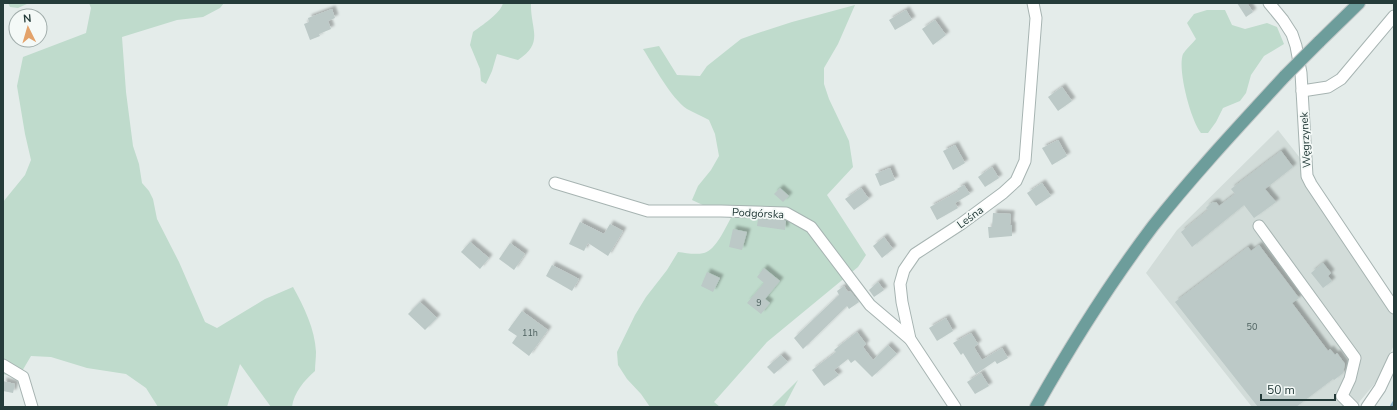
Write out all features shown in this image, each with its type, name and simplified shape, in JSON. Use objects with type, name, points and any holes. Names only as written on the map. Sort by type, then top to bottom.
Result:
[{"type":"main road","points":[[1036,407],[1087,322],[1122,270],[1153,227],[1188,183],[1285,76],[1359,3]]},
{"type":"street","name":"Leśna","points":[[955,407],[910,339],[902,302],[900,284],[904,270],[915,254],[961,224],[1016,181],[1025,161],[1036,18],[1033,3]]},
{"type":"street","name":"Węgrzynek","points":[[1269,3],[1292,34],[1301,73],[1307,176],[1394,308]]},
{"type":"street","points":[[1302,91],[1328,87],[1340,79],[1394,16]]},
{"type":"street","name":"Podgórska","points":[[555,183],[648,211],[786,213],[811,227],[870,305],[910,339]]},
{"type":"street","points":[[1259,226],[1355,358],[1350,379],[1342,396],[1353,407]]},
{"type":"street","points":[[1367,407],[1380,388],[1394,358]]},
{"type":"street","points":[[3,365],[23,377],[32,407]]},
{"type":"shaded area","points":[[1278,130],[1300,158],[1302,178],[1389,305],[1394,317],[1394,345],[1377,381],[1360,401],[1357,407],[1252,407],[1146,273],[1177,230]]},
{"type":"green space","points":[[8,3],[29,3],[18,8],[10,7]]},
{"type":"green space","points":[[89,3],[224,3],[220,8],[203,17],[177,20],[122,37],[126,92],[133,146],[139,164],[142,183],[149,191],[153,199],[157,219],[179,262],[205,322],[217,328],[265,299],[293,287],[305,310],[314,335],[316,352],[315,371],[300,387],[295,396],[292,407],[271,407],[240,364],[227,407],[158,407],[146,388],[126,374],[87,368],[51,357],[31,356],[18,378],[3,374],[3,202],[25,175],[31,160],[17,86],[23,57],[86,33],[91,8]]},
{"type":"green space","points":[[503,3],[531,3],[534,41],[526,53],[518,60],[497,54],[486,84],[481,81],[480,69],[470,45],[473,32],[495,15]]},
{"type":"green space","points":[[855,5],[838,44],[824,68],[824,84],[829,99],[849,141],[853,167],[827,195],[866,255],[858,267],[767,342],[714,402],[720,407],[650,407],[641,394],[627,379],[618,365],[617,352],[635,315],[678,252],[697,254],[708,251],[720,238],[731,218],[692,200],[698,186],[711,170],[719,156],[715,134],[709,120],[687,109],[675,97],[643,49],[659,46],[677,75],[700,76],[707,66],[741,39],[792,22]]},
{"type":"green space","points":[[1207,10],[1225,10],[1232,25],[1245,29],[1267,23],[1277,27],[1284,44],[1264,56],[1251,75],[1246,93],[1240,101],[1223,108],[1216,122],[1208,133],[1201,133],[1189,107],[1183,82],[1182,61],[1183,54],[1196,39],[1187,23],[1194,14]]},
{"type":"green space","points":[[798,380],[784,407],[771,407]]},
{"type":"building","points":[[1237,3],[1247,3],[1253,12],[1246,17]]},
{"type":"building","points":[[332,9],[335,18],[328,21],[331,29],[310,40],[304,24],[309,22],[308,18]]},
{"type":"building","points":[[906,10],[912,20],[895,30],[889,20]]},
{"type":"building","points":[[935,20],[946,35],[933,45],[922,29]]},
{"type":"building","points":[[1062,87],[1072,101],[1058,111],[1048,97]]},
{"type":"building","points":[[1058,140],[1067,156],[1052,165],[1042,148]]},
{"type":"building","points":[[955,145],[965,163],[953,170],[943,151]]},
{"type":"building","points":[[1281,151],[1293,167],[1265,189],[1276,202],[1254,218],[1244,205],[1192,247],[1181,232],[1208,210],[1206,208],[1210,204],[1216,202],[1219,206],[1235,194],[1231,189]]},
{"type":"building","points":[[992,167],[999,178],[985,187],[978,177]]},
{"type":"building","points":[[890,168],[895,180],[880,186],[875,174]]},
{"type":"building","points":[[1042,183],[1051,196],[1036,206],[1027,193]]},
{"type":"building","points":[[964,185],[970,194],[955,203],[958,208],[937,220],[930,207],[959,191],[957,189]]},
{"type":"building","points":[[780,188],[789,196],[783,202],[774,194]]},
{"type":"building","points":[[861,188],[869,199],[854,210],[845,199]]},
{"type":"building","points":[[993,213],[1011,214],[1010,225],[1012,225],[1012,236],[989,238],[988,227],[992,227]]},
{"type":"building","points":[[758,219],[784,220],[786,221],[785,230],[757,226]]},
{"type":"building","points":[[580,222],[604,234],[610,224],[623,231],[608,256],[588,243],[584,251],[569,244]]},
{"type":"building","points":[[733,229],[747,232],[742,250],[729,247]]},
{"type":"building","points":[[884,237],[893,249],[882,258],[873,246]]},
{"type":"building","points":[[470,242],[489,258],[480,269],[461,252]]},
{"type":"building","points":[[510,243],[525,254],[514,270],[499,259]]},
{"type":"building","points":[[1259,245],[1299,298],[1292,303],[1328,351],[1330,349],[1335,355],[1337,353],[1345,364],[1343,373],[1296,407],[1258,407],[1175,302],[1248,247],[1251,251]]},
{"type":"building","points":[[1323,263],[1331,273],[1328,276],[1332,281],[1323,288],[1311,273]]},
{"type":"building","points":[[552,265],[579,279],[572,291],[546,276]]},
{"type":"building","points":[[764,268],[780,281],[765,299],[770,303],[761,314],[747,303],[764,283],[757,277]]},
{"type":"building","points":[[707,272],[720,278],[713,292],[701,286]]},
{"type":"building","points":[[878,282],[884,290],[874,297],[869,290]]},
{"type":"building","points":[[844,286],[859,302],[849,309],[847,306],[803,349],[794,338],[839,295],[837,291]]},
{"type":"building","points":[[420,302],[437,318],[425,330],[408,314]]},
{"type":"building","points":[[522,311],[548,330],[529,356],[512,343],[517,336],[508,330]]},
{"type":"building","points":[[946,318],[953,331],[937,341],[929,328]]},
{"type":"building","points":[[857,332],[866,344],[863,347],[873,360],[888,345],[897,354],[872,377],[855,360],[851,363],[848,359],[834,370],[839,375],[824,386],[812,370],[836,352],[834,350]]},
{"type":"building","points":[[971,333],[978,344],[974,347],[982,360],[1002,348],[1008,358],[997,364],[995,361],[976,374],[963,353],[961,355],[953,343]]},
{"type":"building","points":[[781,355],[788,362],[774,374],[767,367]]},
{"type":"building","points":[[981,373],[989,386],[975,394],[967,382]]},
{"type":"building","points":[[3,381],[15,384],[13,393],[3,391]]},
{"type":"waterway","points":[[1391,407],[1394,402]]}]
